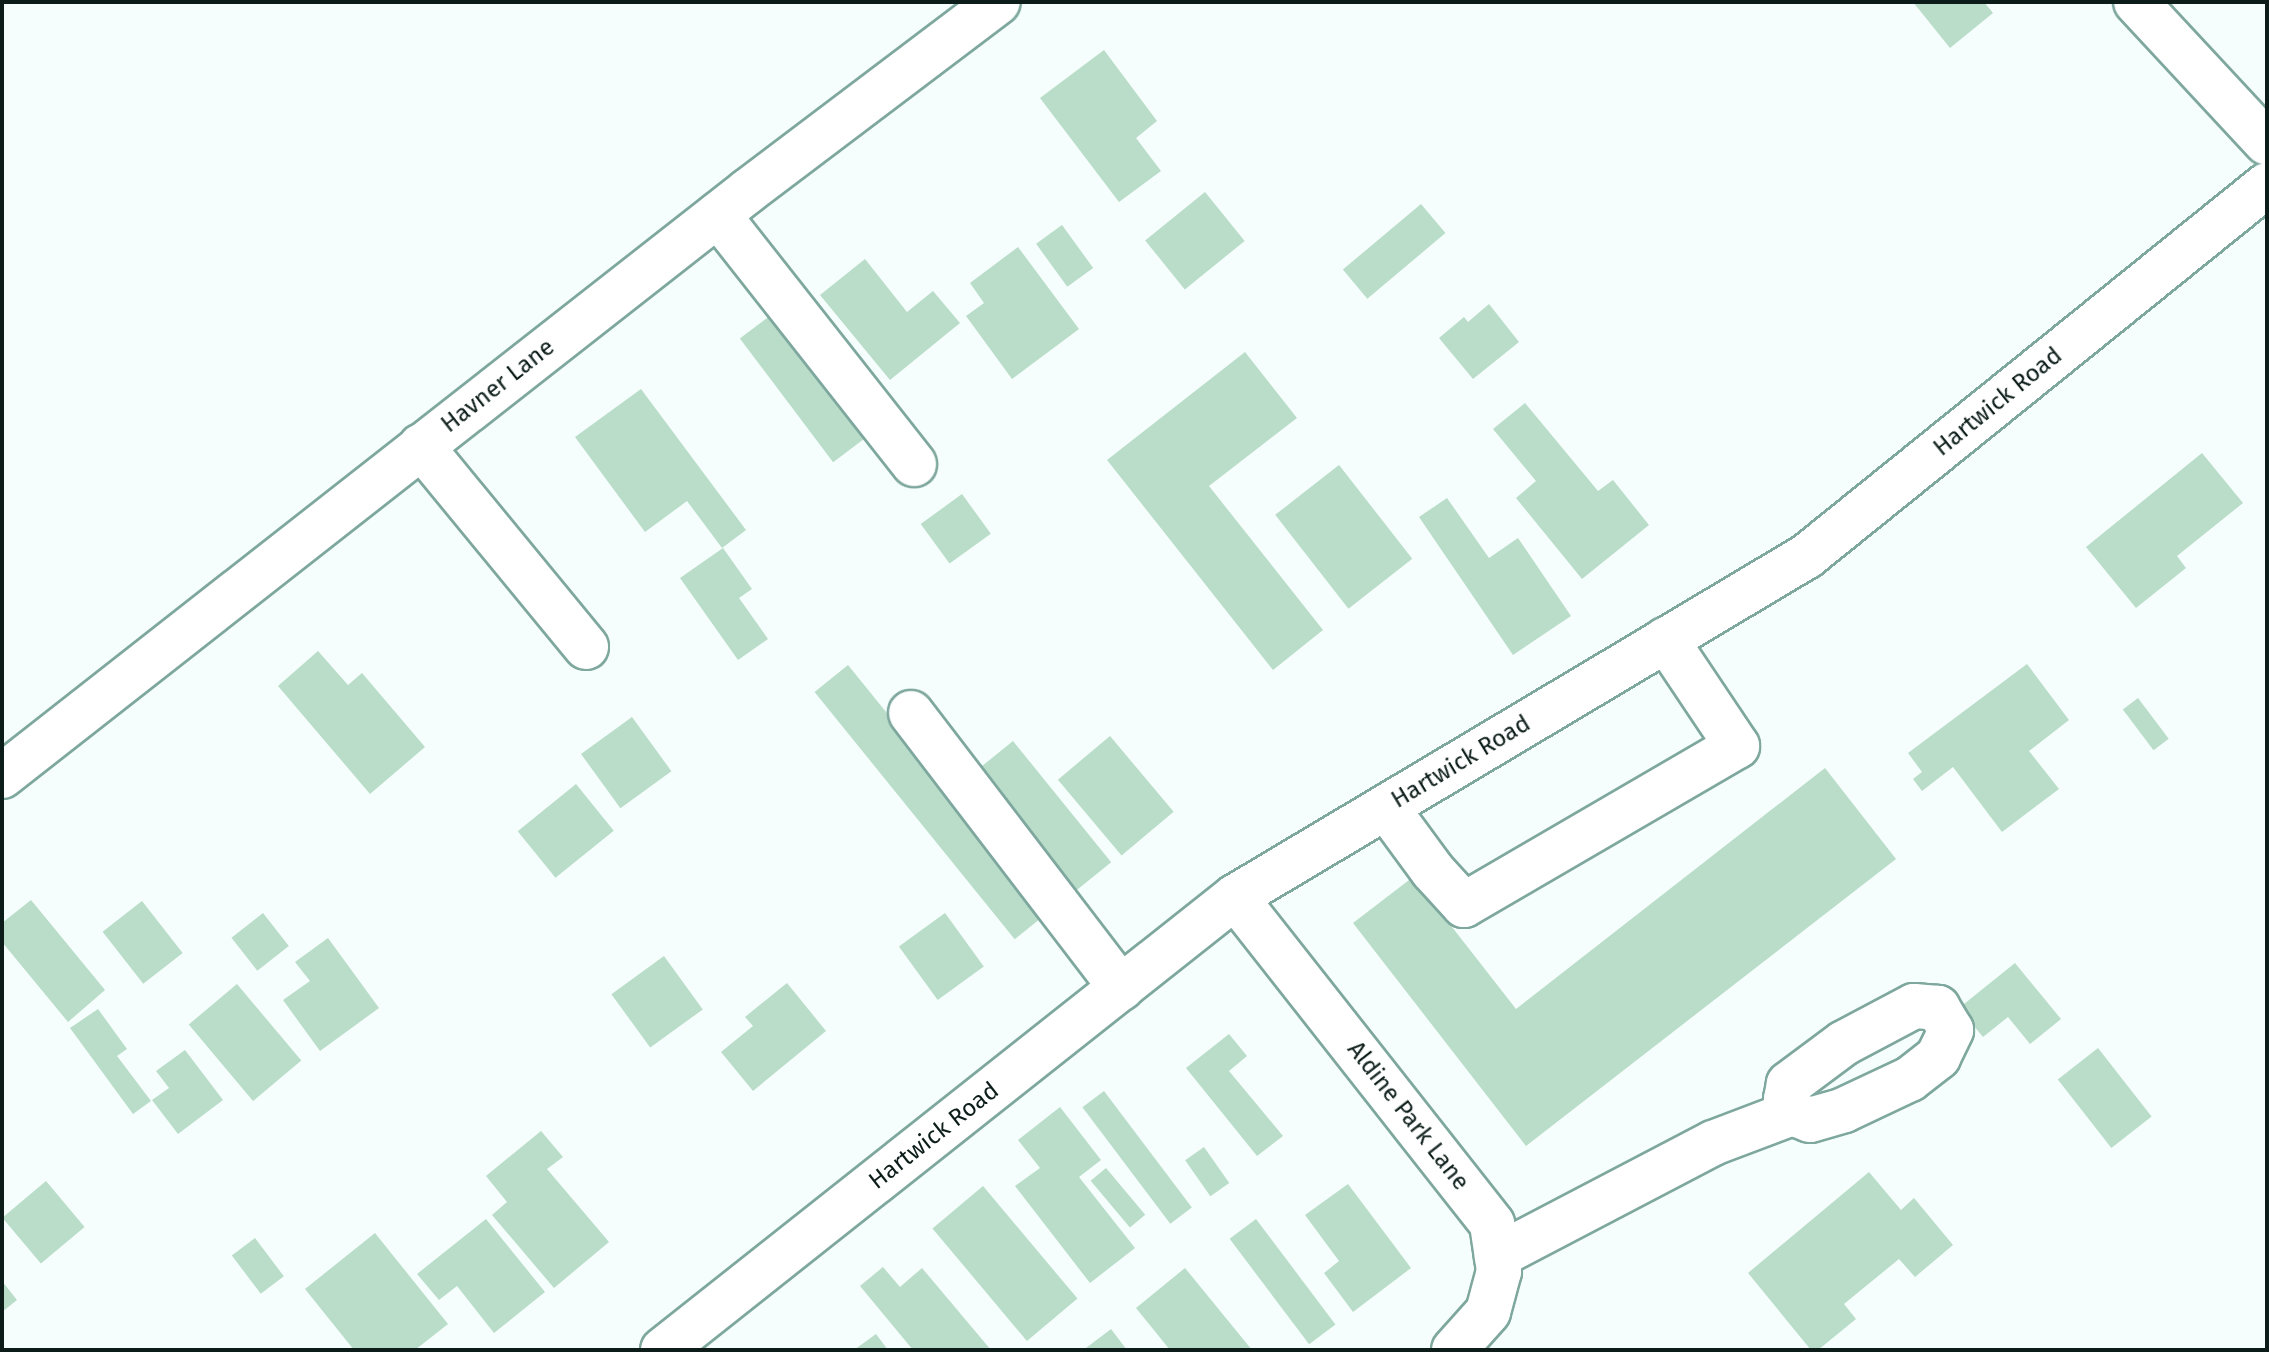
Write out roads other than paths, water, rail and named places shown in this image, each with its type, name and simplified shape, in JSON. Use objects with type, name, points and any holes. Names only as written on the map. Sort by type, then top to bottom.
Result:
[{"type":"street","name":"Havner Lane","points":[[2,776],[718,215],[998,2]]},
{"type":"street","points":[[2136,2],[2267,143]]},
{"type":"street","name":"Hartwick Road","points":[[663,1350],[1235,897],[1807,556],[2267,185]]},
{"type":"street","points":[[718,215],[914,464]]},
{"type":"street","points":[[421,446],[586,647]]},
{"type":"street","points":[[1386,807],[1433,871],[1464,905],[1737,746],[1666,640]]},
{"type":"street","points":[[911,713],[1121,988]]},
{"type":"street","name":"Aldine Park Lane","points":[[1235,897],[1492,1224],[1499,1271],[1488,1312],[1454,1350]]},
{"type":"street","points":[[1497,1256],[1713,1143],[1792,1113]]}]
